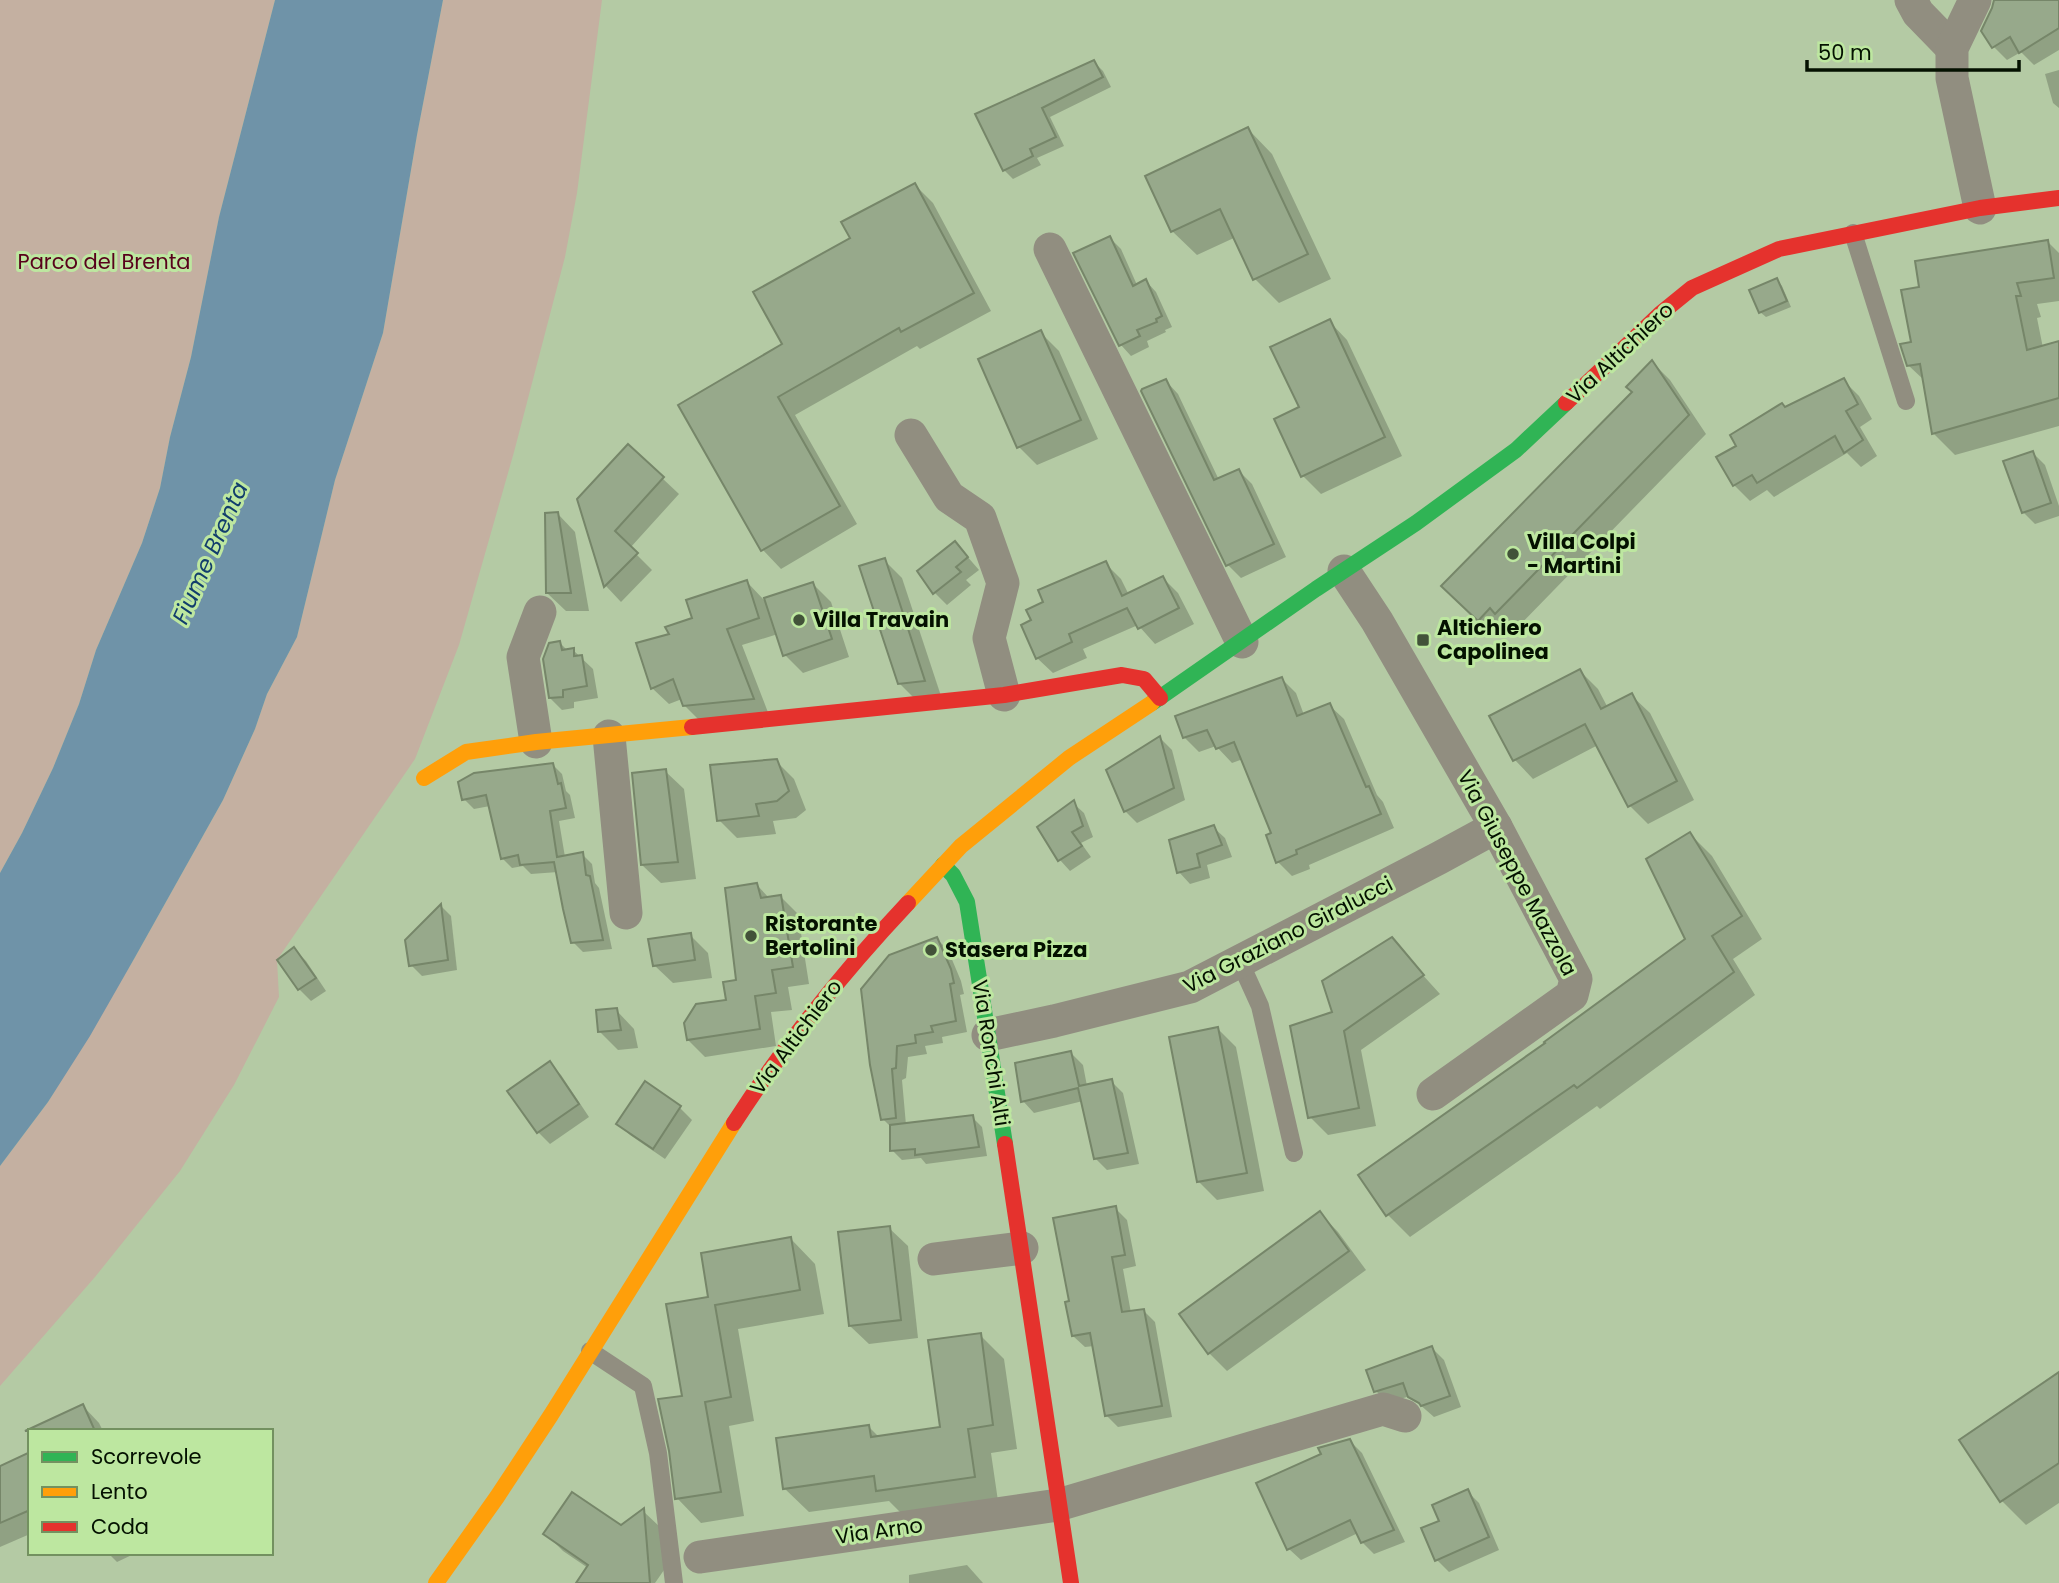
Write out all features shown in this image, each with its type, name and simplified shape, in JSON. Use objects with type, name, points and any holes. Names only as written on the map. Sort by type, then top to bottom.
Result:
[{"type":"street","points":[[1911,0],[1918,13],[1952,48]]},
{"type":"street","points":[[1975,0],[1952,48],[1952,78],[1980,208]]},
{"type":"street","name":"Via Altichiero","points":[[436,1583],[497,1497],[761,1081],[841,976],[961,846],[1069,758],[1416,523],[1517,450],[1660,314],[1692,288],[1779,249],[1980,208],[2059,198]]},
{"type":"street","points":[[1050,249],[1242,642]]},
{"type":"street","points":[[911,435],[949,497],[980,519],[985,531],[1003,583],[989,638],[1004,695]]},
{"type":"street","name":"Via Giuseppe Mazzola","points":[[1344,571],[1377,621],[1496,827],[1576,979],[1572,995],[1433,1094]]},
{"type":"street","points":[[536,742],[523,657],[540,612]]},
{"type":"street","points":[[424,778],[466,752],[536,742],[1004,695],[1122,675],[1144,679],[1160,698]]},
{"type":"street","points":[[609,736],[626,913]]},
{"type":"street","name":"Via Graziano Giralucci","points":[[988,1035],[1190,987],[1496,827]]},
{"type":"street","name":"Via Ronchi Alti","points":[[943,865],[953,875],[967,902],[1071,1583]]},
{"type":"street","points":[[934,1259],[1021,1248]]},
{"type":"street","points":[[1058,1505],[1383,1409],[1405,1416]]},
{"type":"street","name":"Via Arno","points":[[700,1557],[1058,1505]]},
{"type":"lane","points":[[1853,233],[1906,401]]},
{"type":"lane","points":[[1240,962],[1260,1006],[1294,1153]]},
{"type":"lane","points":[[590,1351],[643,1386],[658,1452],[674,1583]]},
{"type":"green space","name":"Parco del Brenta","points":[[0,0],[275,0],[219,217],[191,357],[160,488],[142,543],[96,650],[79,704],[53,768],[0,873]]},
{"type":"green space","points":[[443,0],[602,0],[577,193],[565,257],[514,452],[459,645],[415,759],[277,960],[279,997],[234,1085],[180,1171],[95,1277],[0,1386],[0,1166],[48,1102],[134,959],[223,800],[255,729],[267,694],[297,637],[335,480],[383,333]]},
{"type":"water","name":"Fiume Brenta","points":[[275,0],[443,0],[383,333],[335,480],[297,637],[267,694],[255,729],[223,800],[90,1036],[48,1102],[0,1166],[0,873],[53,768],[79,704],[96,650],[142,543],[160,488],[191,357],[219,217]]},
{"type":"building","points":[[1994,0],[2059,0],[2059,28],[2019,53],[2010,37],[1992,48],[1981,31]]},
{"type":"building","points":[[1094,60],[1103,77],[1042,108],[1056,137],[1030,149],[1033,156],[1003,171],[975,114]]},
{"type":"building","points":[[1248,127],[1308,254],[1253,280],[1220,209],[1171,232],[1145,176]]},
{"type":"building","points":[[915,183],[974,293],[901,332],[899,328],[778,397],[840,506],[761,551],[678,405],[782,344],[753,292],[850,238],[841,222]]},
{"type":"building","points":[[1110,236],[1133,286],[1146,279],[1162,316],[1156,319],[1157,322],[1137,330],[1140,336],[1119,346],[1073,253]]},
{"type":"building","points":[[2048,240],[2054,278],[2017,283],[2021,296],[2016,296],[2027,350],[2059,341],[2059,398],[1932,434],[1920,364],[1907,366],[1900,344],[1911,342],[1901,290],[1919,287],[1915,261]]},
{"type":"building","points":[[1777,278],[1787,301],[1759,313],[1749,290]]},
{"type":"building","points":[[1330,319],[1385,437],[1301,477],[1274,419],[1299,407],[1270,347]]},
{"type":"building","points":[[1041,330],[1081,420],[1017,448],[978,359]]},
{"type":"building","points":[[1652,360],[1689,415],[1495,614],[1490,608],[1478,621],[1441,586],[1632,392],[1626,387]]},
{"type":"building","points":[[1844,378],[1858,404],[1846,411],[1863,440],[1844,453],[1835,436],[1757,483],[1752,475],[1733,486],[1716,457],[1736,446],[1730,435],[1782,403],[1785,407]]},
{"type":"building","points":[[1166,379],[1214,480],[1239,469],[1274,544],[1226,566],[1141,391]]},
{"type":"building","points":[[628,444],[664,477],[615,531],[638,553],[604,587],[577,499]]},
{"type":"building","points":[[2033,451],[2051,503],[2022,513],[2003,461]]},
{"type":"building","points":[[558,512],[571,593],[546,593],[545,513]]},
{"type":"building","points":[[955,541],[968,557],[956,567],[961,572],[933,594],[917,571]]},
{"type":"building","points":[[885,558],[925,681],[898,684],[859,566]]},
{"type":"building","points":[[1106,561],[1122,596],[1163,576],[1179,608],[1138,629],[1127,608],[1069,634],[1072,642],[1036,659],[1021,625],[1031,620],[1026,610],[1043,602],[1038,590]]},
{"type":"building","points":[[747,580],[759,618],[727,629],[754,699],[683,706],[673,679],[651,689],[636,643],[669,634],[665,627],[692,618],[686,600]]},
{"type":"building","points":[[813,582],[832,639],[783,656],[764,598]]},
{"type":"building","points":[[560,641],[562,650],[574,648],[574,656],[582,655],[587,686],[563,690],[563,697],[549,698],[543,659],[549,643]]},
{"type":"building","points":[[1580,669],[1601,709],[1632,693],[1677,781],[1628,807],[1585,724],[1513,761],[1489,716]]},
{"type":"building","points":[[1282,677],[1297,716],[1330,703],[1366,787],[1369,786],[1381,814],[1296,850],[1297,854],[1276,863],[1266,835],[1271,833],[1234,742],[1216,749],[1207,730],[1183,738],[1175,716]]},
{"type":"building","points":[[1160,736],[1174,788],[1124,812],[1106,770]]},
{"type":"building","points":[[777,759],[789,791],[777,801],[756,804],[759,816],[717,821],[710,765]]},
{"type":"building","points":[[553,763],[558,784],[561,783],[566,808],[550,811],[557,857],[583,852],[586,875],[590,876],[603,940],[571,943],[554,862],[520,865],[518,855],[501,859],[486,795],[462,800],[458,782],[474,773]]},
{"type":"building","points":[[666,769],[678,862],[641,865],[632,773]]},
{"type":"building","points":[[1074,800],[1083,826],[1072,832],[1082,846],[1058,861],[1037,827]]},
{"type":"building","points":[[1214,825],[1222,845],[1197,854],[1200,867],[1177,873],[1169,840]]},
{"type":"building","points":[[1690,832],[1742,916],[1712,936],[1734,972],[1577,1088],[1574,1085],[1386,1216],[1358,1175],[1545,1043],[1685,939],[1646,859]]},
{"type":"building","points":[[757,883],[761,898],[781,895],[793,967],[772,970],[776,993],[755,996],[760,1029],[687,1040],[684,1023],[696,1004],[726,1000],[723,982],[736,980],[725,888]]},
{"type":"building","points":[[441,904],[448,960],[409,966],[405,940]]},
{"type":"building","points":[[691,933],[695,960],[653,966],[648,939]]},
{"type":"building","points":[[937,937],[951,969],[954,983],[950,984],[956,1021],[931,1026],[933,1032],[915,1035],[916,1043],[897,1046],[896,1068],[892,1069],[896,1118],[881,1120],[870,1065],[861,989],[889,955]]},
{"type":"building","points":[[1392,937],[1424,975],[1344,1031],[1359,1108],[1308,1118],[1290,1026],[1332,1012],[1322,981]]},
{"type":"building","points":[[294,947],[316,978],[298,990],[277,960]]},
{"type":"building","points":[[617,1008],[621,1030],[598,1032],[596,1010]]},
{"type":"building","points":[[1218,1027],[1247,1173],[1197,1182],[1169,1037]]},
{"type":"building","points":[[1071,1051],[1079,1086],[1112,1079],[1128,1153],[1094,1159],[1078,1088],[1021,1102],[1015,1063]]},
{"type":"building","points":[[550,1061],[579,1104],[537,1133],[507,1091]]},
{"type":"building","points":[[645,1081],[681,1106],[653,1149],[616,1124]]},
{"type":"building","points":[[973,1115],[979,1147],[915,1155],[915,1149],[890,1151],[890,1125]]},
{"type":"building","points":[[1116,1206],[1125,1255],[1112,1257],[1122,1312],[1144,1309],[1162,1406],[1105,1416],[1090,1333],[1072,1336],[1065,1302],[1069,1301],[1053,1218]]},
{"type":"building","points":[[1320,1211],[1349,1251],[1208,1354],[1179,1314]]},
{"type":"building","points":[[890,1226],[901,1320],[849,1326],[838,1232]]},
{"type":"building","points":[[791,1237],[800,1290],[715,1305],[731,1397],[705,1402],[721,1492],[675,1499],[669,1451],[658,1399],[682,1396],[666,1304],[708,1297],[701,1253]]},
{"type":"building","points":[[981,1333],[993,1425],[968,1429],[975,1477],[876,1491],[874,1476],[783,1489],[776,1438],[869,1425],[871,1437],[940,1427],[928,1340]]},
{"type":"building","points":[[1432,1346],[1450,1396],[1421,1406],[1408,1397],[1403,1383],[1374,1392],[1366,1370]]},
{"type":"building","points":[[2059,1372],[2059,1463],[2000,1502],[1959,1440]]},
{"type":"building","points":[[83,1404],[94,1429],[29,1429]]},
{"type":"building","points":[[1350,1439],[1394,1530],[1361,1543],[1350,1520],[1287,1550],[1256,1483],[1321,1454],[1318,1448]]},
{"type":"building","points":[[28,1453],[28,1511],[0,1523],[0,1466]]},
{"type":"building","points":[[1468,1489],[1489,1537],[1435,1561],[1421,1528],[1439,1521],[1432,1505]]},
{"type":"building","points":[[572,1492],[621,1525],[644,1508],[650,1583],[576,1583],[588,1565],[543,1534]]},
{"type":"traffic: fast","points":[[1152,703],[1416,523],[1516,450],[1566,403]]},
{"type":"traffic: fast","points":[[943,865],[953,875],[967,902],[1005,1144]]},
{"type":"traffic: slow","points":[[908,903],[961,846],[1069,758],[1152,703]]},
{"type":"traffic: slow","points":[[424,778],[466,752],[536,742],[692,727]]},
{"type":"traffic: slow","points":[[436,1583],[551,1415],[734,1123]]},
{"type":"traffic: jam","points":[[1566,403],[1660,314],[1692,288],[1779,249],[1980,208],[2059,198]]},
{"type":"traffic: jam","points":[[692,727],[1004,695],[1122,675],[1144,679],[1160,698]]},
{"type":"traffic: jam","points":[[734,1123],[816,1009],[908,903]]},
{"type":"traffic: jam","points":[[1005,1144],[1071,1583]]},
{"type":"place","name":"Villa Colpi - Martini","points":[[1513,554]]},
{"type":"place","name":"Villa Travain","points":[[799,620]]},
{"type":"place","name":"Altichiero Capolinea","points":[[1423,640]]},
{"type":"place","name":"Ristorante Bertolini","points":[[751,936]]},
{"type":"place","name":"Stasera Pizza","points":[[931,950]]}]
